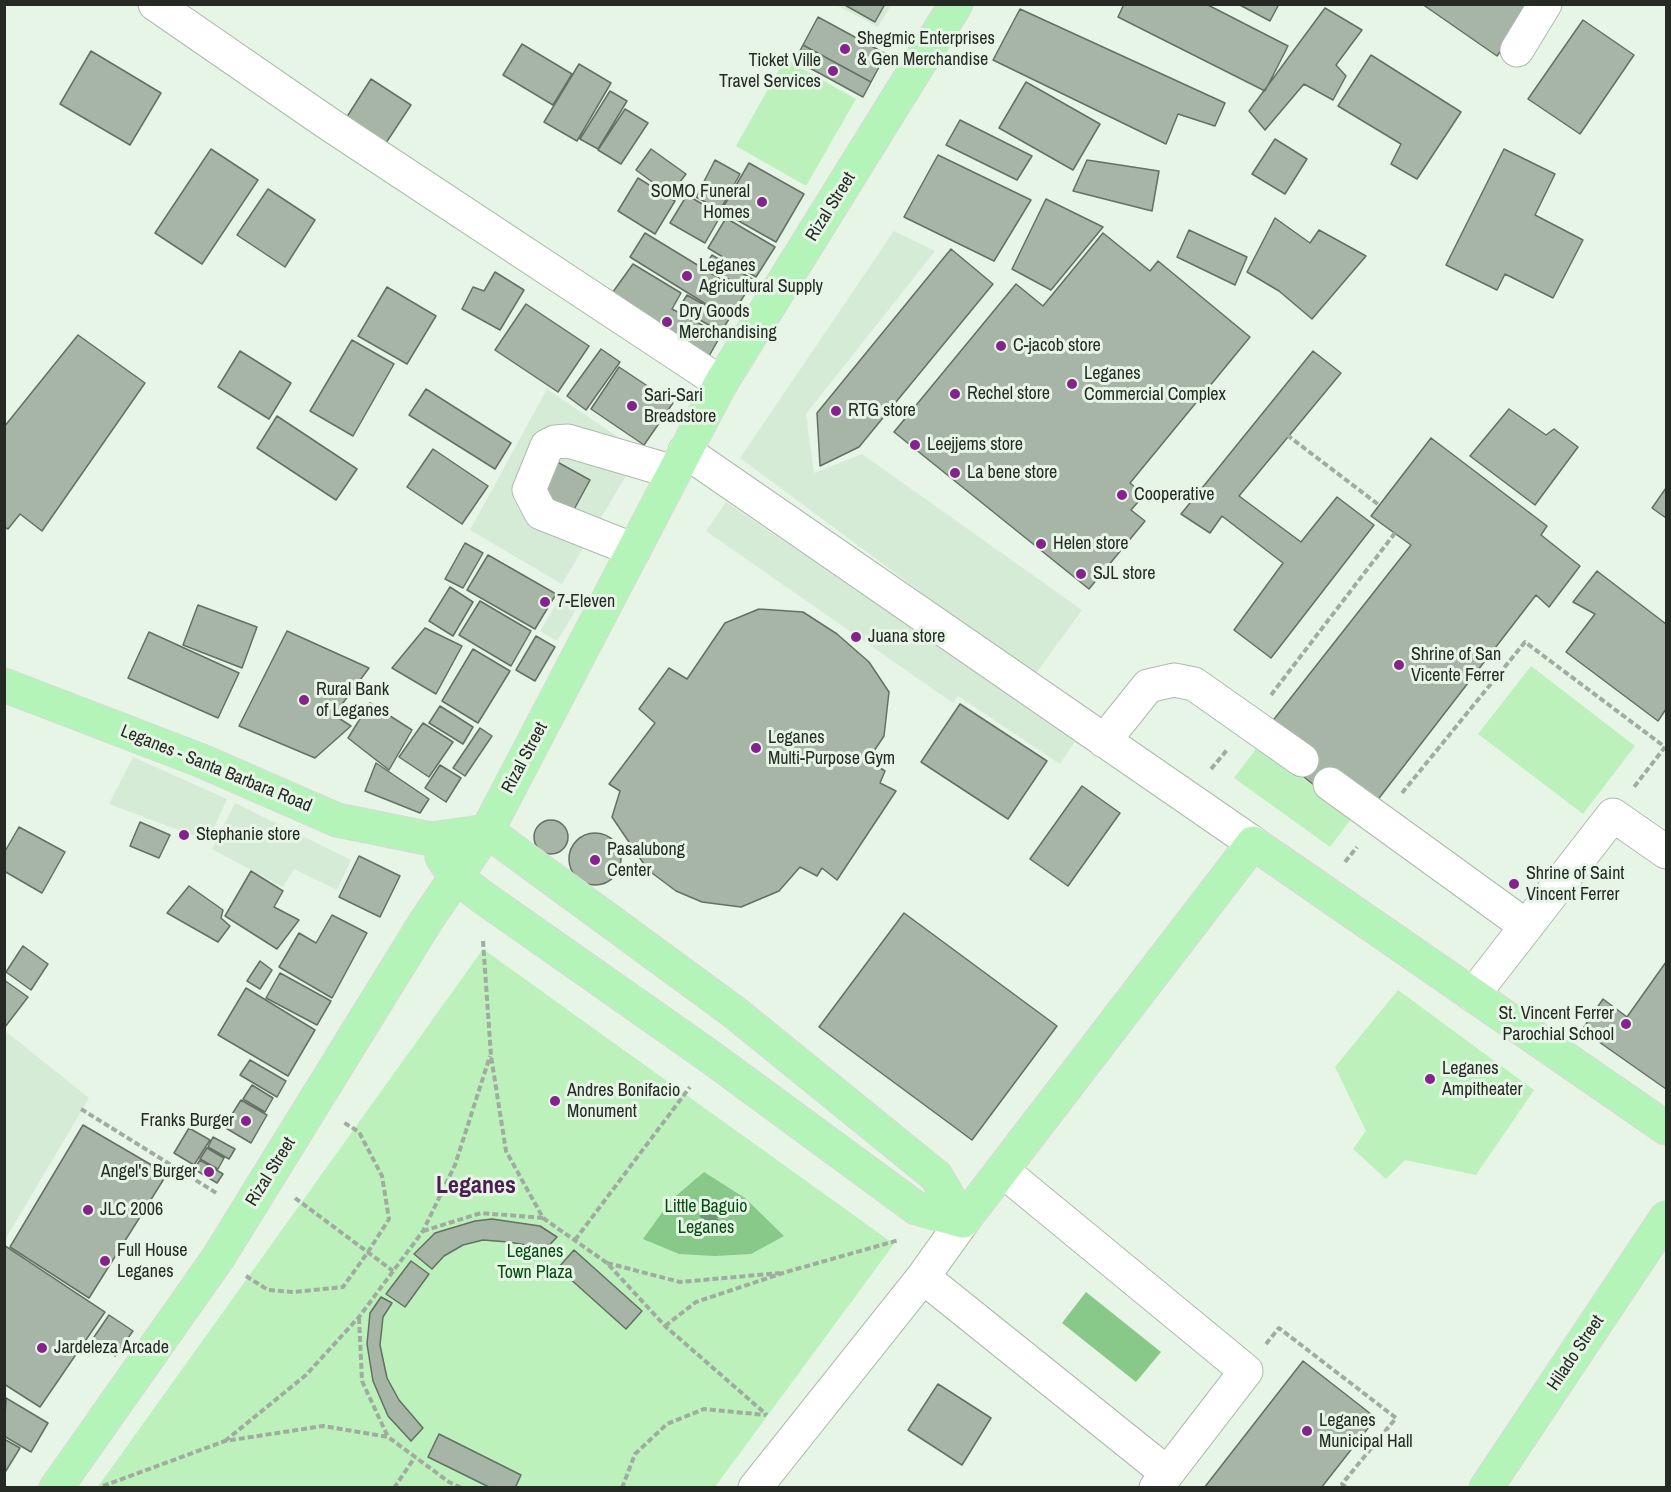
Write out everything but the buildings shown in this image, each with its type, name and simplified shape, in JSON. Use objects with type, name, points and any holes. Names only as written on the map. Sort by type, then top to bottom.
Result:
[{"type":"main road","name":"Rizal Street","points":[[65,1485],[218,1258],[455,876],[487,831],[722,383],[956,4]]},
{"type":"main road","name":"Leganes - Santa Barbara Road","points":[[4,685],[202,761],[337,820],[431,839],[487,831]]},
{"type":"main road","points":[[487,831],[734,1012],[918,1161],[936,1176],[963,1221]]},
{"type":"main road","points":[[431,839],[455,876],[709,1056],[916,1208],[963,1221]]},
{"type":"main road","points":[[963,1221],[1253,843],[1666,1128]]},
{"type":"main road","name":"Hilado Street","points":[[1486,1488],[1666,1218]]},
{"type":"street","points":[[155,4],[326,122],[722,383]]},
{"type":"street","points":[[1517,51],[1545,4]]},
{"type":"street","points":[[633,550],[541,513],[529,490],[547,446],[555,442],[568,441],[679,462],[1104,741],[1253,843]]},
{"type":"street","points":[[1104,741],[1148,686],[1173,680],[1194,684],[1302,760]]},
{"type":"street","points":[[1330,784],[1380,819],[1444,849],[1526,926]]},
{"type":"street","points":[[1473,994],[1613,815],[1666,852]]},
{"type":"street","points":[[923,1277],[1161,1480],[1246,1371],[1003,1171]]},
{"type":"street","points":[[755,1488],[923,1277],[963,1221]]},
{"type":"path","points":[[1287,435],[1379,505]]},
{"type":"path","points":[[1187,797],[1250,722],[1395,533]]},
{"type":"path","points":[[1321,891],[1525,642],[1665,747],[1613,815]]},
{"type":"path","points":[[483,949],[490,1056],[506,1151],[543,1218],[607,1263],[665,1326],[768,1415],[704,1409],[667,1424],[635,1454],[622,1488]]},
{"type":"path","points":[[225,1441],[306,1375],[359,1317],[423,1231],[455,1165],[490,1056]]},
{"type":"path","points":[[576,1240],[686,1093]]},
{"type":"path","points":[[218,1258],[268,1290],[294,1292],[343,1287],[368,1252],[388,1219],[382,1176],[359,1132],[314,1103]]},
{"type":"path","points":[[81,1109],[246,1212]]},
{"type":"path","points":[[301,1202],[393,1271]]},
{"type":"path","points":[[423,1231],[481,1213],[543,1218]]},
{"type":"path","points":[[665,1326],[696,1302],[786,1272],[894,1244]]},
{"type":"path","points":[[607,1263],[680,1282],[786,1272]]},
{"type":"path","points":[[359,1317],[362,1381],[388,1437]]},
{"type":"path","points":[[1279,1328],[1396,1418],[1342,1484],[1347,1488]]},
{"type":"path","points":[[99,1488],[225,1441],[323,1426],[388,1437],[449,1482],[462,1488]]},
{"type":"path","points":[[394,1488],[416,1457]]},
{"type":"path","points":[[449,1482],[452,1488]]},
{"type":"shaded area","points":[[836,5],[891,5],[878,27]]},
{"type":"shaded area","points":[[894,231],[935,251],[806,414],[814,473],[862,454],[1082,610],[1034,676],[740,458]]},
{"type":"shaded area","points":[[547,389],[640,452],[562,584],[470,530]]},
{"type":"shaded area","points":[[726,502],[1076,740],[1060,764],[958,696],[953,703],[706,531]]},
{"type":"shaded area","points":[[560,598],[577,608],[557,641],[540,631]]},
{"type":"shaded area","points":[[133,757],[227,799],[208,841],[109,804]]},
{"type":"shaded area","points":[[235,803],[351,860],[337,890],[294,869],[283,887],[212,849]]},
{"type":"shaded area","points":[[5,1031],[89,1098],[5,1240]]},
{"type":"shaded area","points":[[704,1172],[745,1198],[784,1236],[751,1254],[715,1256],[679,1254],[643,1239],[671,1200]]},
{"type":"shaded area","points":[[1086,1292],[1161,1352],[1136,1382],[1062,1323]]},
{"type":"green space","points":[[785,59],[856,99],[806,186],[736,146]]},
{"type":"green space","points":[[1531,666],[1635,746],[1583,814],[1478,734]]},
{"type":"green space","points":[[1258,746],[1354,815],[1330,847],[1234,778]]},
{"type":"green space","name":"Leganes Town Plaza","points":[[483,949],[894,1244],[715,1487],[97,1488]]},
{"type":"green space","name":"Leganes Ampitheater","points":[[1398,990],[1534,1090],[1476,1175],[1405,1160],[1386,1179],[1353,1149],[1366,1131],[1335,1067]]},
{"type":"place","name":"Shegmic Enterprises & Gen Merchandise","points":[[845,49]]},
{"type":"place","name":"Ticket Ville Travel Services","points":[[833,71]]},
{"type":"place","name":"SOMO Funeral Homes","points":[[762,202]]},
{"type":"place","name":"Leganes Agricultural Supply","points":[[687,276]]},
{"type":"place","name":"Dry Goods Merchandising","points":[[667,322]]},
{"type":"place","name":"C-jacob store","points":[[1001,346]]},
{"type":"place","name":"Leganes Commercial Complex","points":[[1072,384]]},
{"type":"place","name":"Rechel store","points":[[955,394]]},
{"type":"place","name":"Sari-Sari Breadstore","points":[[632,406]]},
{"type":"place","name":"RTG store","points":[[836,411]]},
{"type":"place","name":"Leejjems store","points":[[915,445]]},
{"type":"place","name":"La bene store","points":[[955,473]]},
{"type":"place","name":"Cooperative","points":[[1122,495]]},
{"type":"place","name":"Helen store","points":[[1041,544]]},
{"type":"place","name":"SJL store","points":[[1081,574]]},
{"type":"place","name":"7-Eleven","points":[[545,602]]},
{"type":"place","name":"Juana store","points":[[856,637]]},
{"type":"place","name":"Shrine of San Vicente Ferrer","points":[[1399,665]]},
{"type":"place","name":"Rural Bank of Leganes","points":[[304,700]]},
{"type":"place","name":"Leganes Multi-Purpose Gym","points":[[756,748]]},
{"type":"place","name":"Stephanie store","points":[[184,835]]},
{"type":"place","name":"Pasalubong Center","points":[[595,860]]},
{"type":"place","name":"Shrine of Saint Vincent Ferrer","points":[[1514,884]]},
{"type":"place","name":"St. Vincent Ferrer Parochial School","points":[[1626,1024]]},
{"type":"place","name":"Leganes Ampitheater","points":[[1430,1079]]},
{"type":"place","name":"Andres Bonifacio Monument","points":[[555,1101]]},
{"type":"place","name":"Franks Burger","points":[[246,1121]]},
{"type":"place","name":"Angel's Burger","points":[[209,1172]]},
{"type":"place","name":"JLC 2006","points":[[88,1210]]},
{"type":"place","name":"Full House Leganes","points":[[105,1261]]},
{"type":"place","name":"Jardeleza Arcade","points":[[42,1348]]},
{"type":"place","name":"Leganes Municipal Hall","points":[[1307,1431]]},
{"type":"district","name":"Leganes","points":[[476,1187]]},
{"type":"park label","name":"Little Baguio Leganes","points":[[706,1217]]}]
